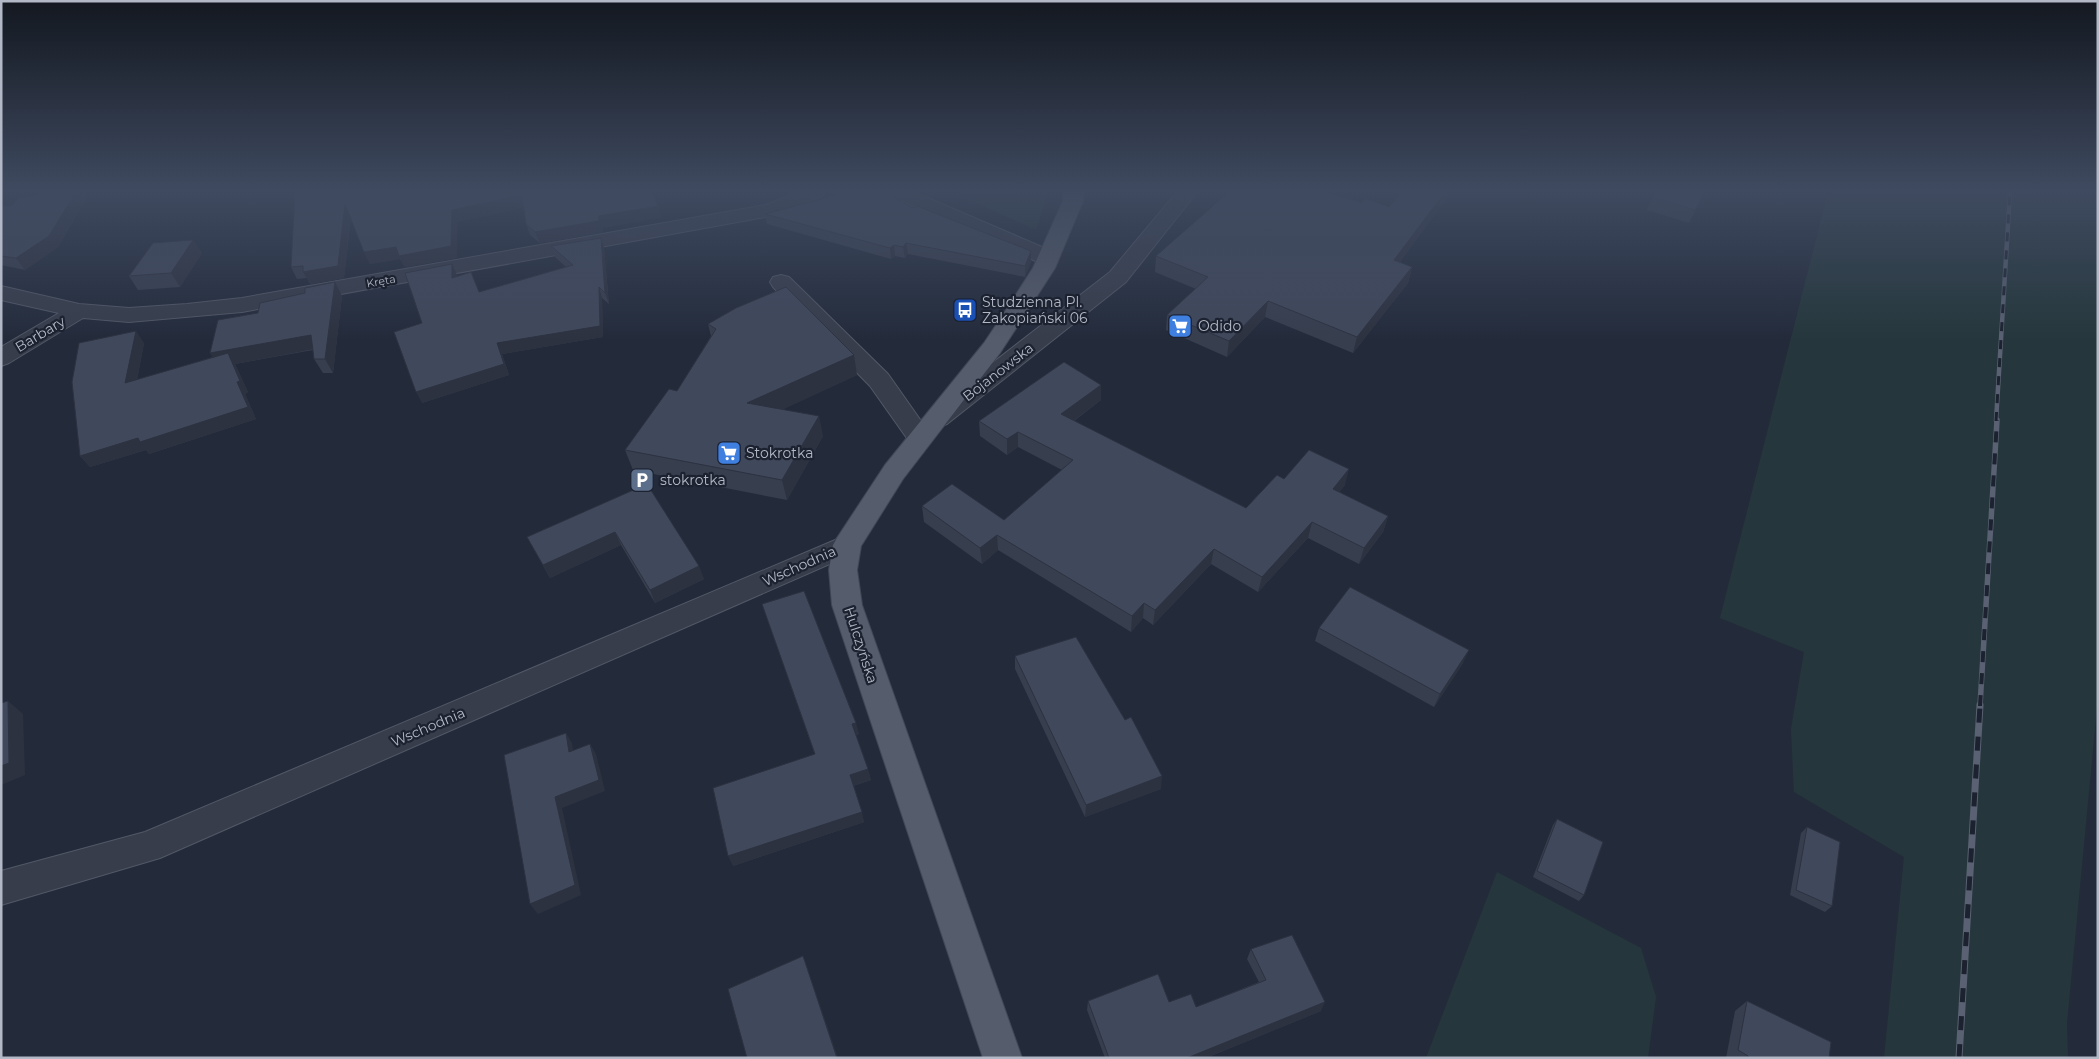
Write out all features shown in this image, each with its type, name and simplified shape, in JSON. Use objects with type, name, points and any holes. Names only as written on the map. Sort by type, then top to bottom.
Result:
[{"type":"main road","name":"Hulczyńska","points":[[1003,1058],[847,605],[843,570],[847,545],[894,472],[992,348],[1044,268],[1055,241]]},
{"type":"street","name":"Kręta","points":[[1,293],[79,310],[129,315],[242,305],[596,241]]},
{"type":"street","points":[[1010,241],[1048,258]]},
{"type":"street","name":"Bojanowska","points":[[926,431],[1118,277],[1147,241]]},
{"type":"street","points":[[781,282],[879,380],[926,431]]},
{"type":"street","name":"Barbary","points":[[1,358],[79,310]]},
{"type":"street","name":"Wschodnia","points":[[1,888],[148,847],[847,545]]},
{"type":"shaded area","points":[[1815,241],[2098,241],[2098,697],[2067,1023],[2068,1058],[1884,1058],[1904,857],[1794,792],[1791,729],[1804,652],[1720,618]]},
{"type":"shaded area","points":[[1497,872],[1641,948],[1656,997],[1648,1058],[1426,1058]]},
{"type":"building","points":[[1,241],[41,241],[16,258],[1,256]]},
{"type":"building","points":[[192,241],[171,273],[129,276],[153,243]]},
{"type":"building","points":[[292,241],[341,241],[338,266],[303,272],[303,266],[291,267]]},
{"type":"building","points":[[360,241],[451,241],[451,246],[399,256],[396,247],[364,252]]},
{"type":"building","points":[[580,241],[601,241],[605,293],[599,287],[600,326],[497,343],[504,364],[416,392],[394,332],[422,323],[405,273],[452,264],[452,278],[471,272],[479,292],[573,265],[551,246]]},
{"type":"building","points":[[866,241],[1007,241],[1031,251],[1025,266],[906,243],[903,247],[894,245],[890,248]]},
{"type":"building","points":[[1173,241],[1408,241],[1394,260],[1412,267],[1357,337],[1268,301],[1229,341],[1167,315],[1208,277],[1156,256]]},
{"type":"building","points":[[335,282],[325,359],[314,359],[311,335],[210,353],[218,320],[258,313],[260,303],[305,293],[305,288]]},
{"type":"building","points":[[786,287],[854,355],[747,403],[819,416],[782,480],[625,450],[669,389],[677,391],[716,329],[708,324],[736,308]]},
{"type":"building","points":[[136,331],[125,383],[228,353],[240,381],[237,382],[248,407],[140,442],[138,438],[80,456],[72,382],[79,343]]},
{"type":"building","points":[[1064,362],[1101,385],[1061,414],[1246,508],[1277,475],[1284,479],[1309,450],[1349,469],[1333,489],[1388,516],[1364,548],[1312,522],[1262,577],[1214,549],[1155,610],[1144,603],[1132,616],[997,535],[980,548],[922,506],[952,484],[1004,520],[1073,460],[1018,432],[1007,439],[979,421]]},
{"type":"building","points":[[647,484],[699,566],[650,590],[615,532],[543,565],[527,537]]},
{"type":"building","points":[[1350,587],[1469,650],[1440,694],[1319,628]]},
{"type":"building","points":[[804,591],[856,723],[852,724],[868,769],[850,775],[862,812],[728,856],[713,788],[815,754],[762,604]]},
{"type":"building","points":[[1076,637],[1125,720],[1131,717],[1162,776],[1086,805],[1015,656]]},
{"type":"building","points":[[8,701],[9,763],[1,766],[1,703]]},
{"type":"building","points":[[566,733],[569,752],[590,744],[599,780],[555,797],[575,885],[530,904],[504,755]]},
{"type":"building","points":[[1557,819],[1603,842],[1584,895],[1537,871]]},
{"type":"building","points":[[1807,827],[1840,842],[1832,906],[1796,890]]},
{"type":"building","points":[[1292,935],[1325,1002],[1187,1058],[1109,1058],[1088,1001],[1158,974],[1169,1002],[1191,994],[1196,1007],[1266,980],[1251,949]]},
{"type":"building","points":[[803,956],[837,1058],[747,1058],[728,989]]},
{"type":"building","points":[[1747,1001],[1831,1042],[1829,1058],[1748,1058],[1748,1056],[1738,1050]]},
{"type":"railway","points":[[1996,421],[2007,241]]},
{"type":"railway","points":[[1980,706],[1997,420]]},
{"type":"railway","points":[[1959,1058],[1980,705]]},
{"type":"place","name":"Studzienna Pl. Zakopiański 06","points":[[965,310]]},
{"type":"place","name":"Odido","points":[[1180,326]]},
{"type":"place","name":"Stokrotka","points":[[729,453]]},
{"type":"place","name":"stokrotka","points":[[642,480]]}]
